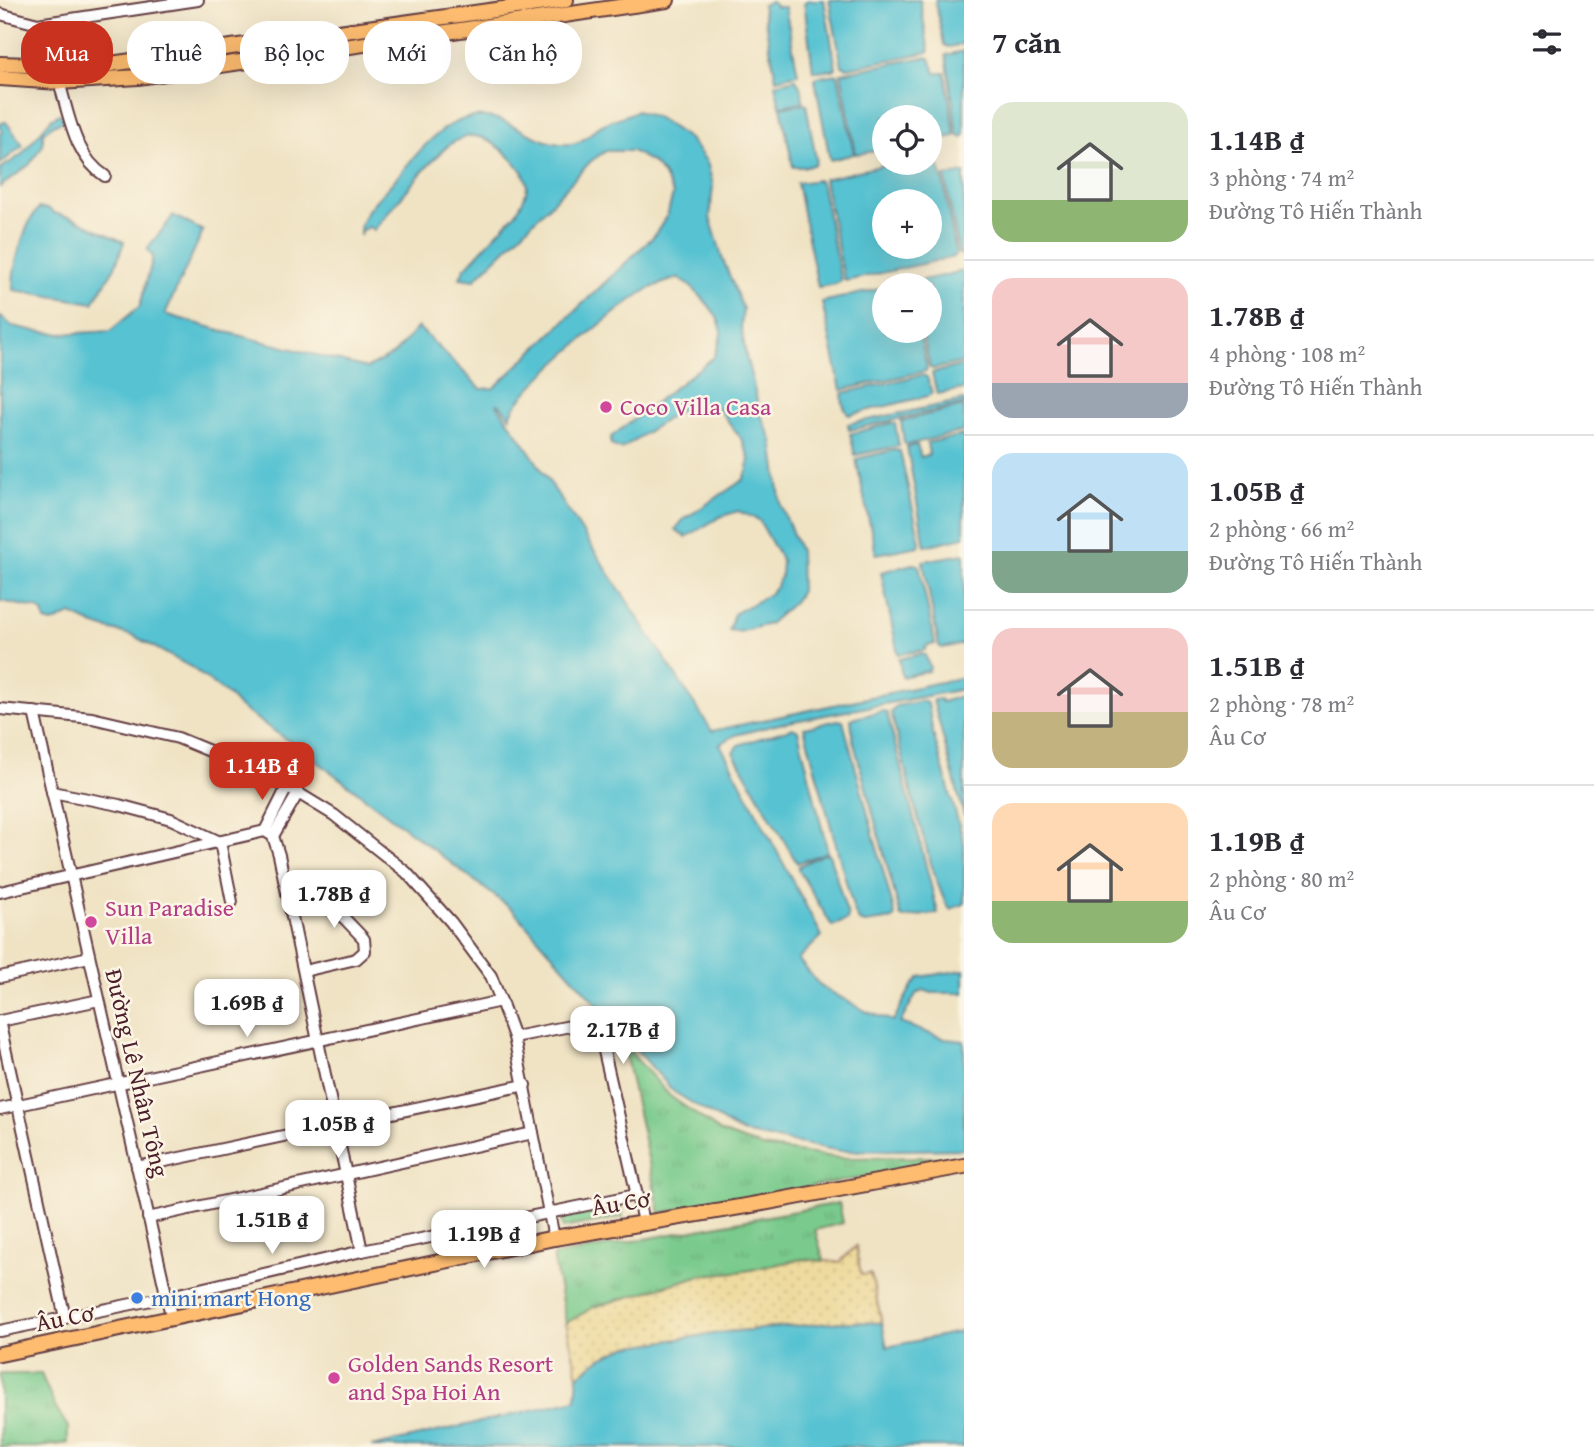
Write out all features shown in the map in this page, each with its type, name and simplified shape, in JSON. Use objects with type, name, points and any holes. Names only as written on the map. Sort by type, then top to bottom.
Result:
[{"type":"main road","points":[[113,64],[566,0]]},
{"type":"main road","points":[[113,79],[667,0]]},
{"type":"main road","points":[[0,64],[21,65]]},
{"type":"main road","points":[[0,78],[21,79]]},
{"type":"main road","name":"Âu Cơ","points":[[0,1354],[554,1238],[964,1166]]},
{"type":"street","points":[[57,21],[198,0]]},
{"type":"street","points":[[0,14],[27,21]]},
{"type":"street","points":[[60,84],[82,153],[96,171],[105,176]]},
{"type":"street","points":[[0,709],[92,718],[178,738],[258,771],[298,793],[334,815],[406,872],[451,922],[491,976],[514,1037],[554,1238]]},
{"type":"street","name":"Đường Lê Nhân Tông","points":[[34,712],[172,1320]]},
{"type":"street","points":[[287,787],[269,834],[284,880],[362,1251]]},
{"type":"street","points":[[52,792],[172,819],[220,842]]},
{"type":"street","points":[[0,892],[220,842],[269,834],[298,793]]},
{"type":"street","points":[[220,842],[232,902]]},
{"type":"street","points":[[284,880],[344,918],[363,939],[365,951],[356,959],[304,971]]},
{"type":"street","points":[[0,977],[89,957]]},
{"type":"street","points":[[65,1318],[0,1023],[99,1000]]},
{"type":"street","points":[[0,1109],[501,1001]]},
{"type":"street","points":[[514,1037],[591,1022],[598,1025],[643,1223]]},
{"type":"street","points":[[137,1167],[525,1085]]},
{"type":"street","points":[[148,1218],[533,1133]]},
{"type":"street","points":[[0,1331],[166,1297],[362,1251],[636,1195]]},
{"type":"green space","points":[[623,1044],[670,1096],[721,1132],[762,1147],[840,1158],[964,1157],[964,1160],[660,1213]]},
{"type":"green space","points":[[839,1203],[843,1223],[815,1230],[824,1261],[802,1259],[745,1271],[702,1275],[594,1307],[566,1323],[553,1256]]},
{"type":"green space","points":[[621,1206],[623,1217],[563,1228],[561,1216]]},
{"type":"green space","points":[[0,1374],[41,1374],[68,1427],[68,1443],[37,1447],[0,1447]]},
{"type":"sand","points":[[856,1246],[861,1275],[871,1274],[882,1323],[843,1322],[726,1332],[626,1347],[601,1358],[578,1376],[566,1323],[594,1307],[702,1275],[745,1271],[802,1259],[840,1262]]},
{"type":"water","points":[[824,0],[836,68],[833,70],[813,71],[804,2]]},
{"type":"water","points":[[829,0],[920,0],[929,52],[848,68],[842,66]]},
{"type":"water","points":[[935,0],[964,0],[964,44],[949,47],[944,45]]},
{"type":"water","points":[[771,1],[777,7],[785,7],[798,74],[776,79],[762,5]]},
{"type":"water","points":[[964,51],[964,136],[961,137],[957,134],[946,55]]},
{"type":"water","points":[[930,58],[935,73],[945,73],[955,136],[942,138],[942,105],[872,105],[872,152],[856,154],[841,73]]},
{"type":"water","points":[[838,74],[854,154],[830,160],[815,80],[817,77]]},
{"type":"water","points":[[796,79],[802,90],[803,102],[780,106],[775,84]]},
{"type":"water","points":[[806,104],[815,164],[793,167],[781,107]]},
{"type":"water","points":[[637,111],[658,118],[689,139],[707,162],[713,185],[710,217],[723,260],[743,309],[741,326],[746,355],[760,413],[772,440],[781,506],[800,551],[801,591],[794,602],[769,624],[739,632],[729,630],[734,614],[768,595],[776,587],[781,575],[782,561],[759,520],[738,511],[720,517],[686,537],[675,530],[683,520],[743,480],[748,470],[749,457],[742,440],[718,408],[699,402],[684,408],[621,449],[611,445],[611,437],[714,357],[721,336],[716,315],[683,281],[677,278],[650,288],[615,312],[571,349],[530,389],[510,417],[496,403],[712,731],[964,677],[964,689],[783,723],[736,735],[720,744],[822,936],[798,959],[820,986],[867,1012],[893,1021],[912,986],[920,977],[964,970],[964,993],[932,993],[923,990],[916,994],[900,1023],[945,1039],[964,1041],[964,1149],[841,1151],[742,1133],[674,1092],[513,910],[306,753],[238,706],[191,667],[134,636],[97,626],[71,614],[52,623],[45,621],[43,612],[36,608],[0,601],[0,316],[12,326],[36,331],[61,334],[110,331],[140,306],[153,257],[147,249],[173,215],[203,231],[165,314],[367,368],[394,354],[418,327],[481,389],[494,388],[654,236],[667,216],[673,194],[663,174],[652,162],[632,151],[606,151],[591,161],[474,280],[460,278],[464,269],[516,213],[524,198],[527,183],[513,160],[487,140],[469,136],[447,146],[374,230],[369,227],[361,231],[360,236],[362,221],[376,201],[429,142],[442,130],[457,122],[473,117],[491,117],[547,141],[571,144],[606,123]]},
{"type":"water","points":[[60,114],[64,121],[43,133],[43,145],[29,165],[0,187],[0,169],[21,155],[52,118]]},
{"type":"water","points":[[6,122],[23,145],[0,164],[0,123]]},
{"type":"water","points":[[872,168],[872,175],[941,175],[956,253],[953,257],[872,273],[846,281],[824,179]]},
{"type":"water","points":[[964,173],[964,255],[959,254],[945,176]]},
{"type":"water","points":[[818,180],[822,186],[841,281],[818,287],[797,183]]},
{"type":"water","points":[[39,208],[73,218],[124,242],[115,267],[93,303],[13,290],[20,247],[28,224]]},
{"type":"water","points":[[964,271],[964,362],[933,369],[930,368],[925,343],[942,343],[942,276]]},
{"type":"water","points":[[872,291],[872,343],[922,343],[926,371],[841,390],[822,302]]},
{"type":"water","points":[[964,365],[964,389],[937,394],[932,373]]},
{"type":"water","points":[[922,375],[927,377],[932,393],[928,396],[849,415],[844,408],[843,393]]},
{"type":"water","points":[[964,400],[964,404],[849,430],[848,424]]},
{"type":"water","points":[[964,406],[964,431],[907,445],[904,443],[901,421]]},
{"type":"water","points":[[895,423],[899,446],[855,455],[850,434]]},
{"type":"water","points":[[964,435],[964,537],[925,546],[907,447],[917,445],[921,457],[929,455],[927,443]]},
{"type":"water","points":[[900,451],[920,542],[919,546],[876,554],[856,459]]},
{"type":"water","points":[[964,554],[964,644],[942,648],[939,646],[923,561]]},
{"type":"water","points":[[919,565],[935,644],[926,646],[925,650],[898,654],[881,572]]},
{"type":"water","points":[[925,655],[930,668],[928,671],[902,677],[899,659]]},
{"type":"water","points":[[964,695],[964,816],[933,700],[940,699],[942,702]]},
{"type":"water","points":[[923,701],[928,704],[933,733],[964,843],[964,904],[950,909],[943,898],[926,848],[891,712],[896,706]]},
{"type":"water","points":[[883,711],[887,713],[938,913],[901,917],[853,740],[851,719]]},
{"type":"water","points":[[843,721],[895,915],[893,919],[865,923],[859,921],[854,911],[804,728]]},
{"type":"water","points":[[793,728],[798,731],[827,848],[827,852],[797,863],[733,752],[738,745]]},
{"type":"water","points":[[824,854],[829,854],[848,916],[847,920],[832,926],[798,869]]},
{"type":"water","points":[[843,1322],[882,1323],[887,1347],[964,1331],[964,1447],[371,1447],[576,1400],[578,1376],[601,1358],[626,1347],[726,1332]]},
{"type":"place","name":"Coco Villa Casa","points":[[606,407]]},
{"type":"place","name":"Sun Paradise Villa","points":[[91,922]]},
{"type":"place","name":"mini mart Hong","points":[[137,1298]]},
{"type":"place","name":"Golden Sands Resort and Spa Hoi An","points":[[334,1378]]}]
